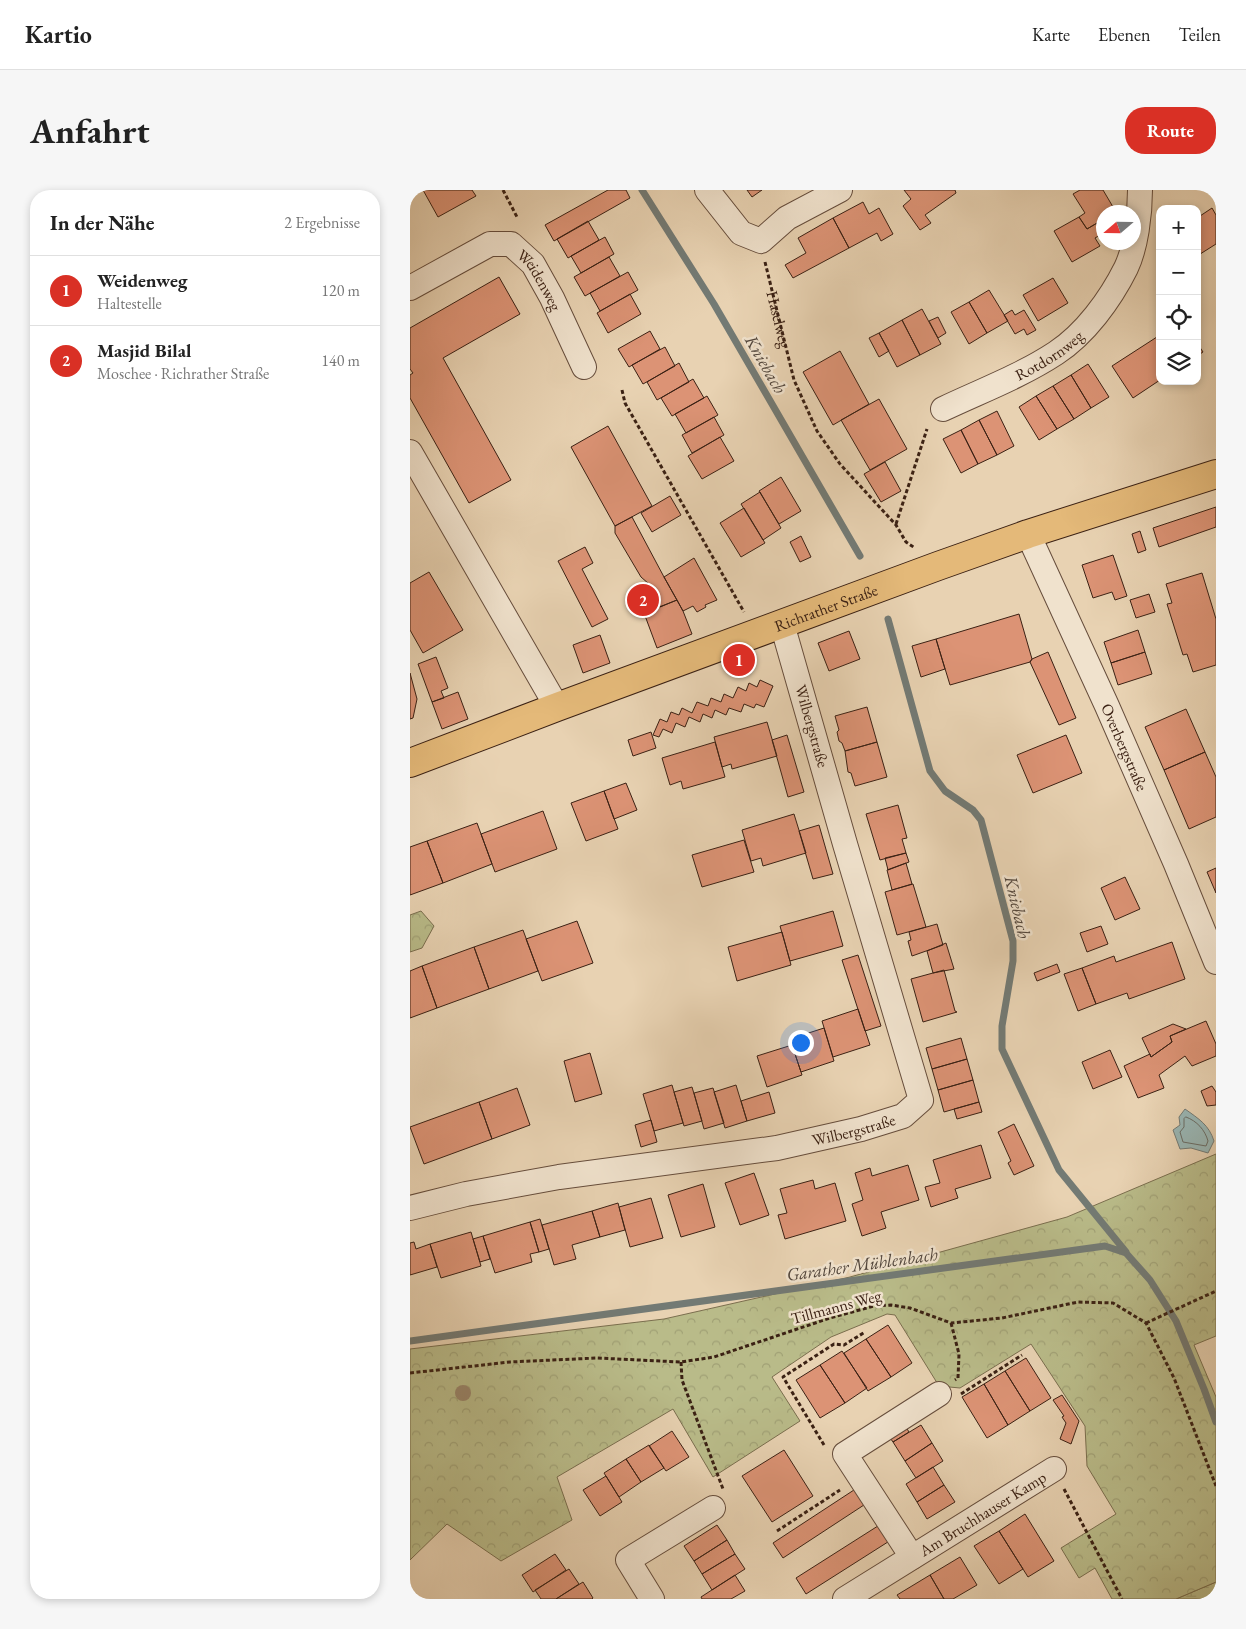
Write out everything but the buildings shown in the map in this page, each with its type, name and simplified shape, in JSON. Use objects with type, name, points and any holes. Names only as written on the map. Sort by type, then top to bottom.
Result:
[{"type":"main road","name":"Richrather Straße","points":[[410,763],[1028,534],[1216,474]]},
{"type":"street","points":[[707,190],[741,233],[761,241],[787,218],[840,190]]},
{"type":"street","name":"Rotdornweg","points":[[943,409],[1030,369],[1058,352],[1084,330],[1108,298],[1126,267],[1135,238],[1140,190]]},
{"type":"street","name":"Weidenweg","points":[[410,288],[490,244],[511,244],[533,264],[552,298],[584,367]]},
{"type":"street","points":[[410,452],[557,707]]},
{"type":"street","name":"Overbergstraße","points":[[1028,534],[1107,706],[1216,962]]},
{"type":"street","name":"Wilbergstraße","points":[[410,1208],[466,1194],[559,1177],[777,1148],[861,1129],[903,1116],[921,1100],[782,624]]},
{"type":"street","points":[[846,1454],[938,1394]]},
{"type":"street","name":"Am Bruchhauser Kamp","points":[[846,1454],[912,1556]]},
{"type":"street","name":"Am Bruchhauser Kamp","points":[[844,1599],[1054,1469]]},
{"type":"street","points":[[652,1599],[628,1560],[713,1508]]},
{"type":"path","points":[[503,190],[517,217]]},
{"type":"path","name":"Haselweg","points":[[761,241],[766,271],[794,380],[817,431],[840,464],[896,524],[906,542],[920,551]]},
{"type":"path","points":[[622,390],[625,403],[741,605],[747,619]]},
{"type":"path","points":[[896,524],[927,429]]},
{"type":"path","points":[[1216,1291],[1146,1323],[1174,1378],[1216,1486]]},
{"type":"path","name":"Tillmanns Weg","points":[[410,1374],[510,1362],[597,1358],[681,1362],[714,1357],[830,1318],[874,1306],[891,1305],[910,1308],[951,1323],[1002,1318],[1078,1302],[1113,1303],[1146,1323]]},
{"type":"path","points":[[938,1394],[958,1378],[959,1354],[951,1323]]},
{"type":"path","points":[[846,1454],[829,1453],[783,1376],[834,1344],[844,1345],[865,1332]]},
{"type":"path","points":[[938,1394],[956,1396],[1022,1355]]},
{"type":"path","points":[[681,1362],[682,1380],[724,1492],[722,1502],[713,1508]]},
{"type":"path","points":[[1054,1469],[1122,1599]]},
{"type":"path","points":[[777,1531],[840,1490]]},
{"type":"green space","points":[[421,911],[434,926],[422,948],[410,952],[410,915]]},
{"type":"green space","points":[[1216,1154],[1216,1336],[1194,1345],[1216,1397],[1216,1582],[1176,1599],[1112,1599],[1095,1568],[1079,1578],[1061,1548],[1116,1514],[1087,1466],[1085,1426],[1031,1344],[960,1388],[939,1386],[895,1315],[887,1314],[831,1337],[772,1377],[800,1421],[713,1477],[673,1409],[557,1477],[572,1520],[501,1561],[447,1524],[410,1560],[410,1349],[664,1319],[850,1277],[1067,1217]]},
{"type":"green space","points":[[1216,1582],[1216,1599],[1176,1599]]},
{"type":"water","points":[[1185,1109],[1203,1123],[1212,1135],[1214,1141],[1208,1153],[1191,1148],[1180,1149],[1173,1130],[1180,1125],[1179,1117]]},
{"type":"waterway","name":"Kniebach","points":[[642,190],[714,304],[860,556]]},
{"type":"waterway","name":"Kniebach","points":[[888,619],[930,771],[945,791],[973,810],[981,820],[1013,941],[1013,961],[1002,1026],[1002,1049],[1059,1170],[1126,1252]]},
{"type":"waterway","name":"Garather Mühlenbach","points":[[410,1341],[1105,1246],[1126,1253],[1150,1280],[1176,1321],[1216,1422]]},
{"type":"place","name":"Masjid Bilal","points":[[643,600]]},
{"type":"place","name":"Weidenweg","points":[[739,660]]}]
